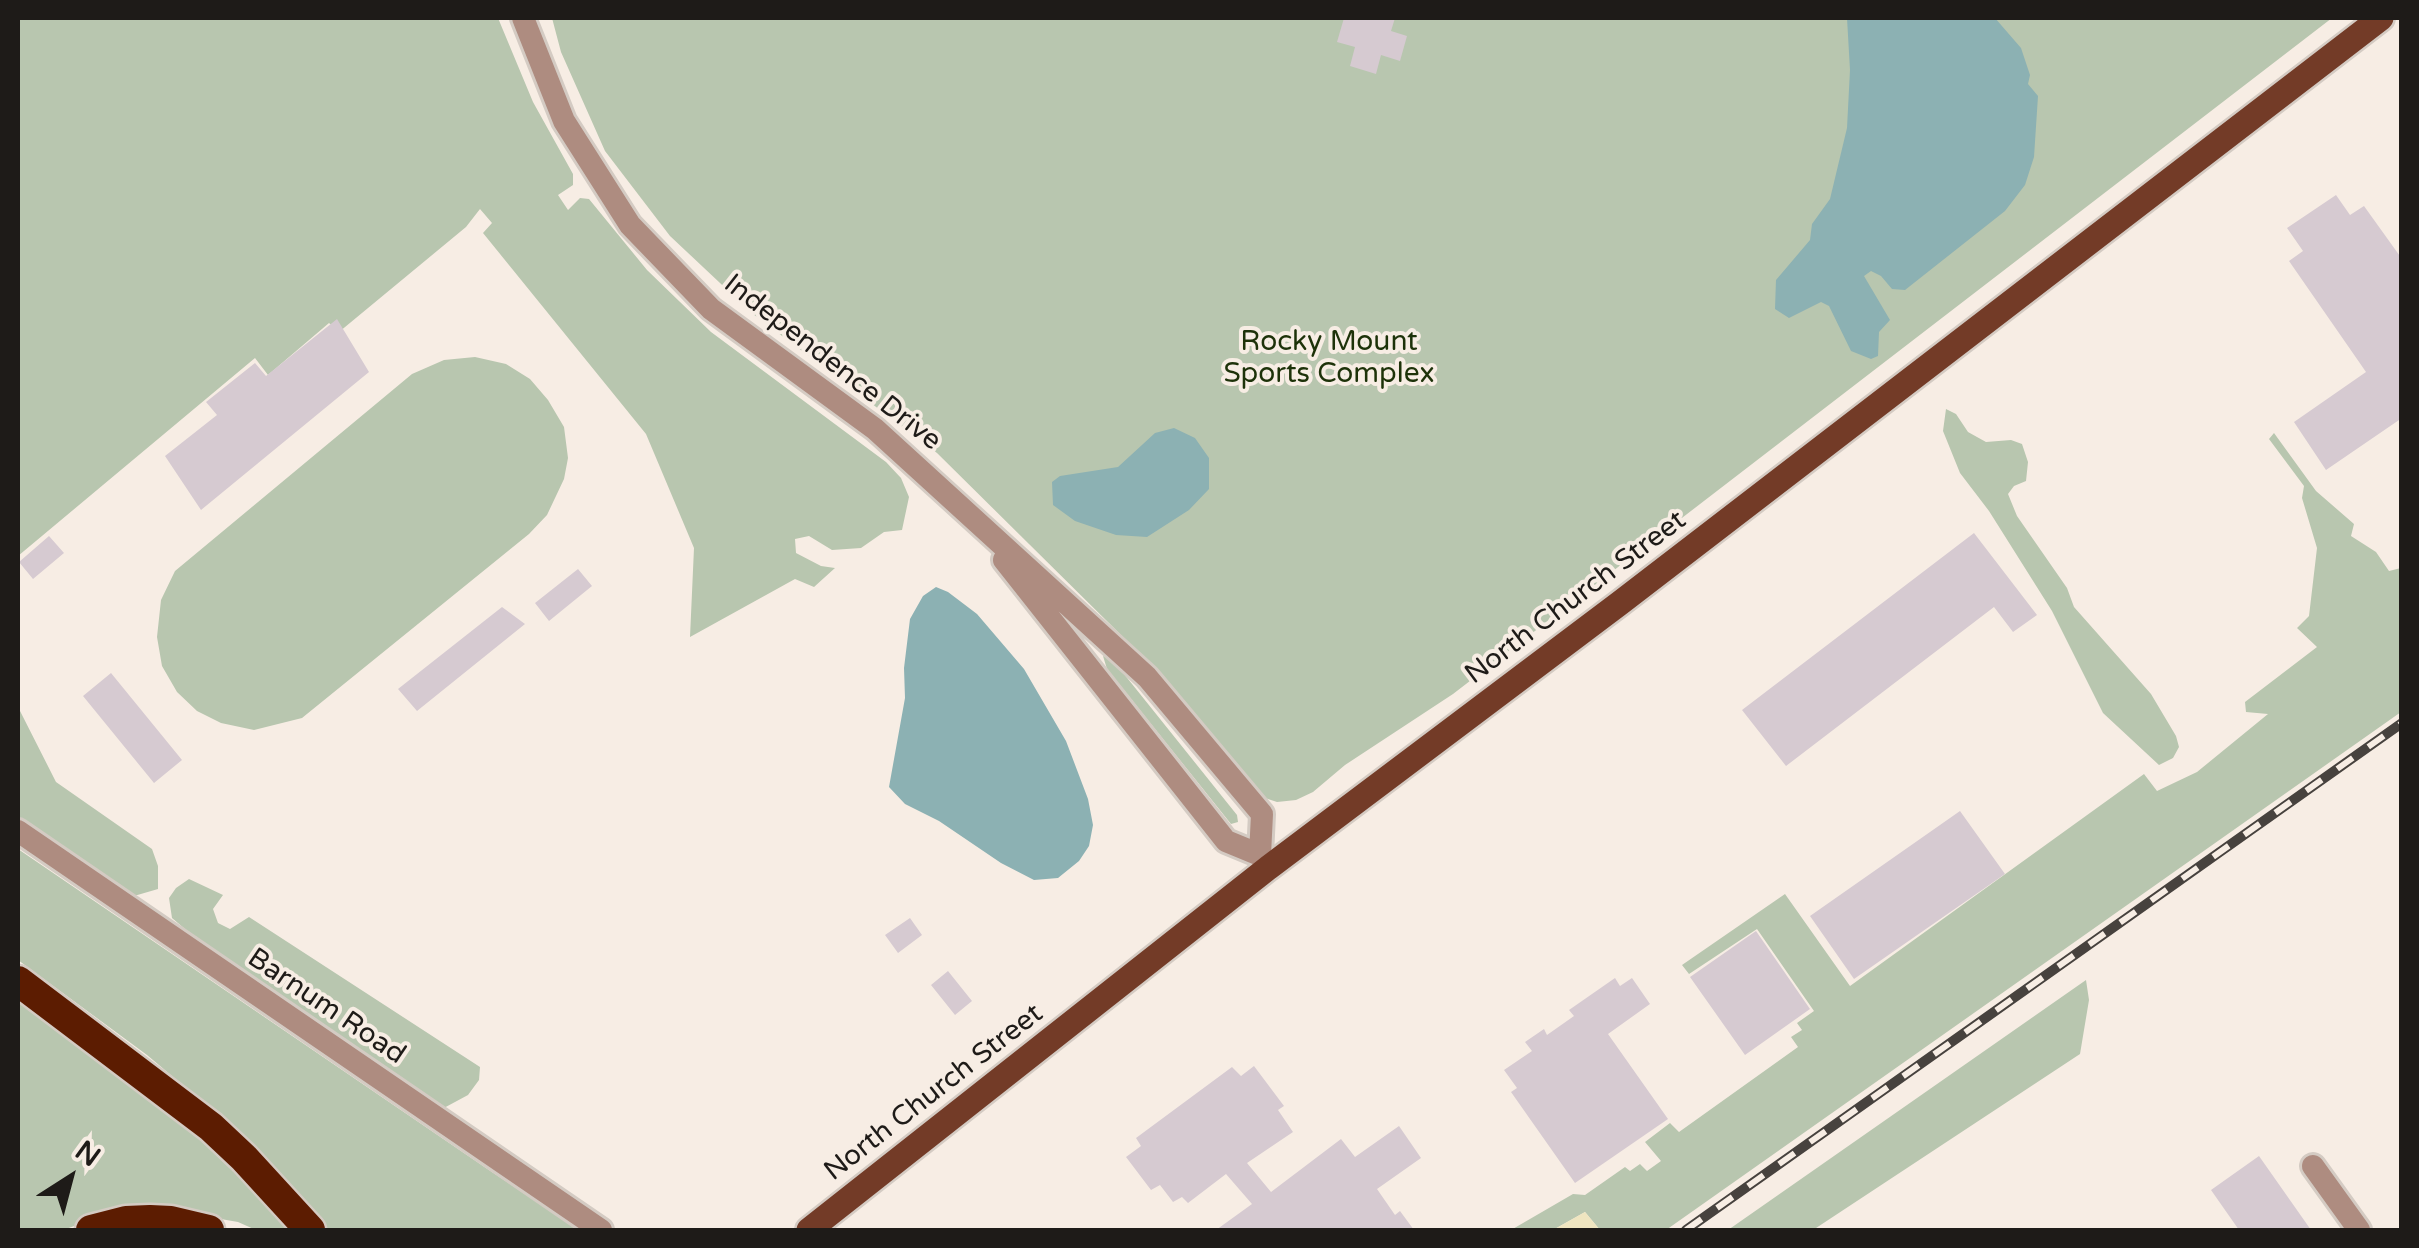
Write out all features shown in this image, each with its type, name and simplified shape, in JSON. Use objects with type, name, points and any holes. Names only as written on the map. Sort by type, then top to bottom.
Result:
[{"type":"highway","points":[[18,981],[211,1127],[310,1230]]},
{"type":"highway","points":[[91,1230],[150,1220],[209,1230]]},
{"type":"main road","name":"North Church Street","points":[[810,1230],[1264,862],[1650,580],[2381,18]]},
{"type":"street","name":"Independence Drive","points":[[523,18],[564,121],[630,225],[710,309],[875,429],[955,498]]},
{"type":"street","points":[[955,498],[1226,840],[1264,862]]},
{"type":"street","points":[[955,498],[1147,677],[1262,814],[1264,862]]},
{"type":"street","name":"Barnum Road","points":[[18,832],[602,1230]]},
{"type":"street","points":[[2313,1166],[2359,1230]]},
{"type":"green space","points":[[18,18],[498,18],[533,102],[573,174],[573,185],[558,195],[568,210],[580,198],[589,199],[647,270],[711,332],[886,462],[901,478],[909,497],[902,530],[884,532],[861,548],[832,550],[809,536],[795,539],[796,553],[821,566],[835,568],[814,587],[795,579],[690,637],[694,548],[646,434],[483,233],[492,223],[480,209],[466,227],[339,332],[329,323],[268,375],[255,358],[18,556]]},
{"type":"green space","name":"Rocky Mount Sports Complex","points":[[552,18],[2332,18],[1453,694],[1345,765],[1313,792],[1296,800],[1277,802],[1248,788],[1182,700],[937,453],[753,314],[670,236],[605,151],[561,52]]},
{"type":"green space","points":[[475,357],[506,364],[530,379],[564,427],[568,458],[564,479],[547,515],[529,534],[302,718],[254,730],[221,723],[197,711],[177,692],[162,666],[157,637],[161,600],[175,571],[412,374],[444,360]]},
{"type":"green space","points":[[1946,409],[1956,414],[1968,432],[1986,442],[2011,440],[2022,444],[2028,462],[2026,481],[2008,494],[2017,516],[2067,588],[2074,607],[2151,694],[2176,736],[2179,747],[2173,758],[2159,765],[2103,713],[2052,611],[1989,511],[1960,473],[1943,431]]},
{"type":"green space","points":[[2274,433],[2316,491],[2354,524],[2351,536],[2376,552],[2389,571],[2401,568],[2401,712],[1666,1230],[1600,1230],[1585,1212],[1553,1230],[1511,1230],[1573,1194],[1585,1195],[1625,1167],[1630,1171],[1640,1164],[1647,1171],[1661,1161],[1645,1142],[1670,1123],[1679,1132],[1798,1047],[1791,1037],[1802,1030],[1797,1023],[1814,1011],[1757,929],[1689,974],[1682,965],[1785,894],[1850,986],[2144,774],[2157,791],[2197,772],[2268,714],[2246,712],[2245,702],[2317,647],[2297,628],[2309,616],[2317,548],[2302,498],[2304,486],[2269,439]]},
{"type":"green space","points":[[1103,656],[1112,659],[1237,815],[1238,822],[1231,824],[1107,669]]},
{"type":"green space","points":[[18,707],[56,782],[152,849],[158,866],[158,889],[134,896],[18,817]]},
{"type":"green space","points":[[18,849],[579,1230],[328,1230],[288,1183],[204,1103],[147,1055],[18,960]]},
{"type":"green space","points":[[189,879],[223,895],[213,909],[218,923],[230,929],[249,917],[480,1067],[479,1080],[468,1095],[442,1109],[205,946],[172,918],[169,898]]},
{"type":"green space","points":[[2086,980],[2089,1000],[2080,1054],[1813,1230],[1728,1230]]},
{"type":"green space","points":[[18,993],[174,1115],[288,1230],[256,1230],[215,1218],[111,1213],[63,1230],[18,1230]]},
{"type":"sand","points":[[1585,1212],[1600,1230],[1553,1230]]},
{"type":"water","points":[[1847,18],[1995,18],[2021,48],[2030,75],[2028,84],[2038,96],[2034,157],[2025,185],[2005,211],[1905,290],[1892,289],[1871,271],[1864,276],[1890,320],[1879,332],[1878,356],[1871,359],[1851,351],[1829,306],[1821,302],[1789,318],[1775,309],[1776,280],[1810,240],[1812,224],[1830,199],[1847,128]]},
{"type":"water","points":[[1174,428],[1195,438],[1209,458],[1209,489],[1189,510],[1147,537],[1116,535],[1075,521],[1053,505],[1052,482],[1060,476],[1118,467],[1155,433]]},
{"type":"water","points":[[936,587],[977,614],[1024,669],[1066,741],[1088,799],[1093,825],[1089,846],[1079,861],[1058,878],[1034,880],[1001,863],[939,821],[905,804],[889,787],[905,698],[910,619],[923,596]]},
{"type":"building","points":[[1344,18],[1395,18],[1391,31],[1407,36],[1400,61],[1381,55],[1376,74],[1350,66],[1355,47],[1337,42]]},
{"type":"building","points":[[2336,195],[2350,215],[2364,206],[2402,259],[2402,418],[2326,470],[2294,422],[2366,372],[2289,261],[2303,251],[2287,228]]},
{"type":"building","points":[[337,319],[369,372],[201,510],[165,456],[217,415],[206,402],[255,363],[266,376]]},
{"type":"building","points":[[1974,533],[2037,615],[2013,632],[1994,607],[1786,766],[1742,710]]},
{"type":"building","points":[[49,536],[64,553],[33,579],[19,562]]},
{"type":"building","points":[[578,569],[592,586],[549,621],[535,603]]},
{"type":"building","points":[[502,607],[525,624],[417,711],[398,689]]},
{"type":"building","points":[[111,673],[182,760],[154,783],[83,696]]},
{"type":"building","points":[[1960,811],[2005,874],[1854,979],[1810,916]]},
{"type":"building","points":[[910,918],[922,935],[898,953],[885,935]]},
{"type":"building","points":[[1756,931],[1810,1009],[1745,1055],[1690,977]]},
{"type":"building","points":[[948,971],[972,1001],[955,1015],[931,985]]},
{"type":"building","points":[[1615,978],[1620,986],[1632,978],[1650,1004],[1608,1034],[1668,1119],[1575,1183],[1511,1092],[1517,1088],[1504,1070],[1532,1051],[1525,1042],[1544,1029],[1547,1035],[1574,1016],[1569,1010]]},
{"type":"building","points":[[1254,1066],[1284,1106],[1278,1110],[1293,1132],[1247,1163],[1271,1192],[1341,1139],[1355,1157],[1399,1126],[1421,1158],[1377,1189],[1395,1215],[1400,1211],[1414,1230],[1216,1230],[1252,1204],[1226,1174],[1188,1203],[1182,1197],[1173,1202],[1160,1185],[1151,1190],[1126,1157],[1141,1146],[1136,1138],[1232,1067],[1241,1076]]},
{"type":"building","points":[[2259,1156],[2311,1230],[2239,1230],[2211,1190]]},
{"type":"railway","points":[[1686,1230],[2402,723]]}]
